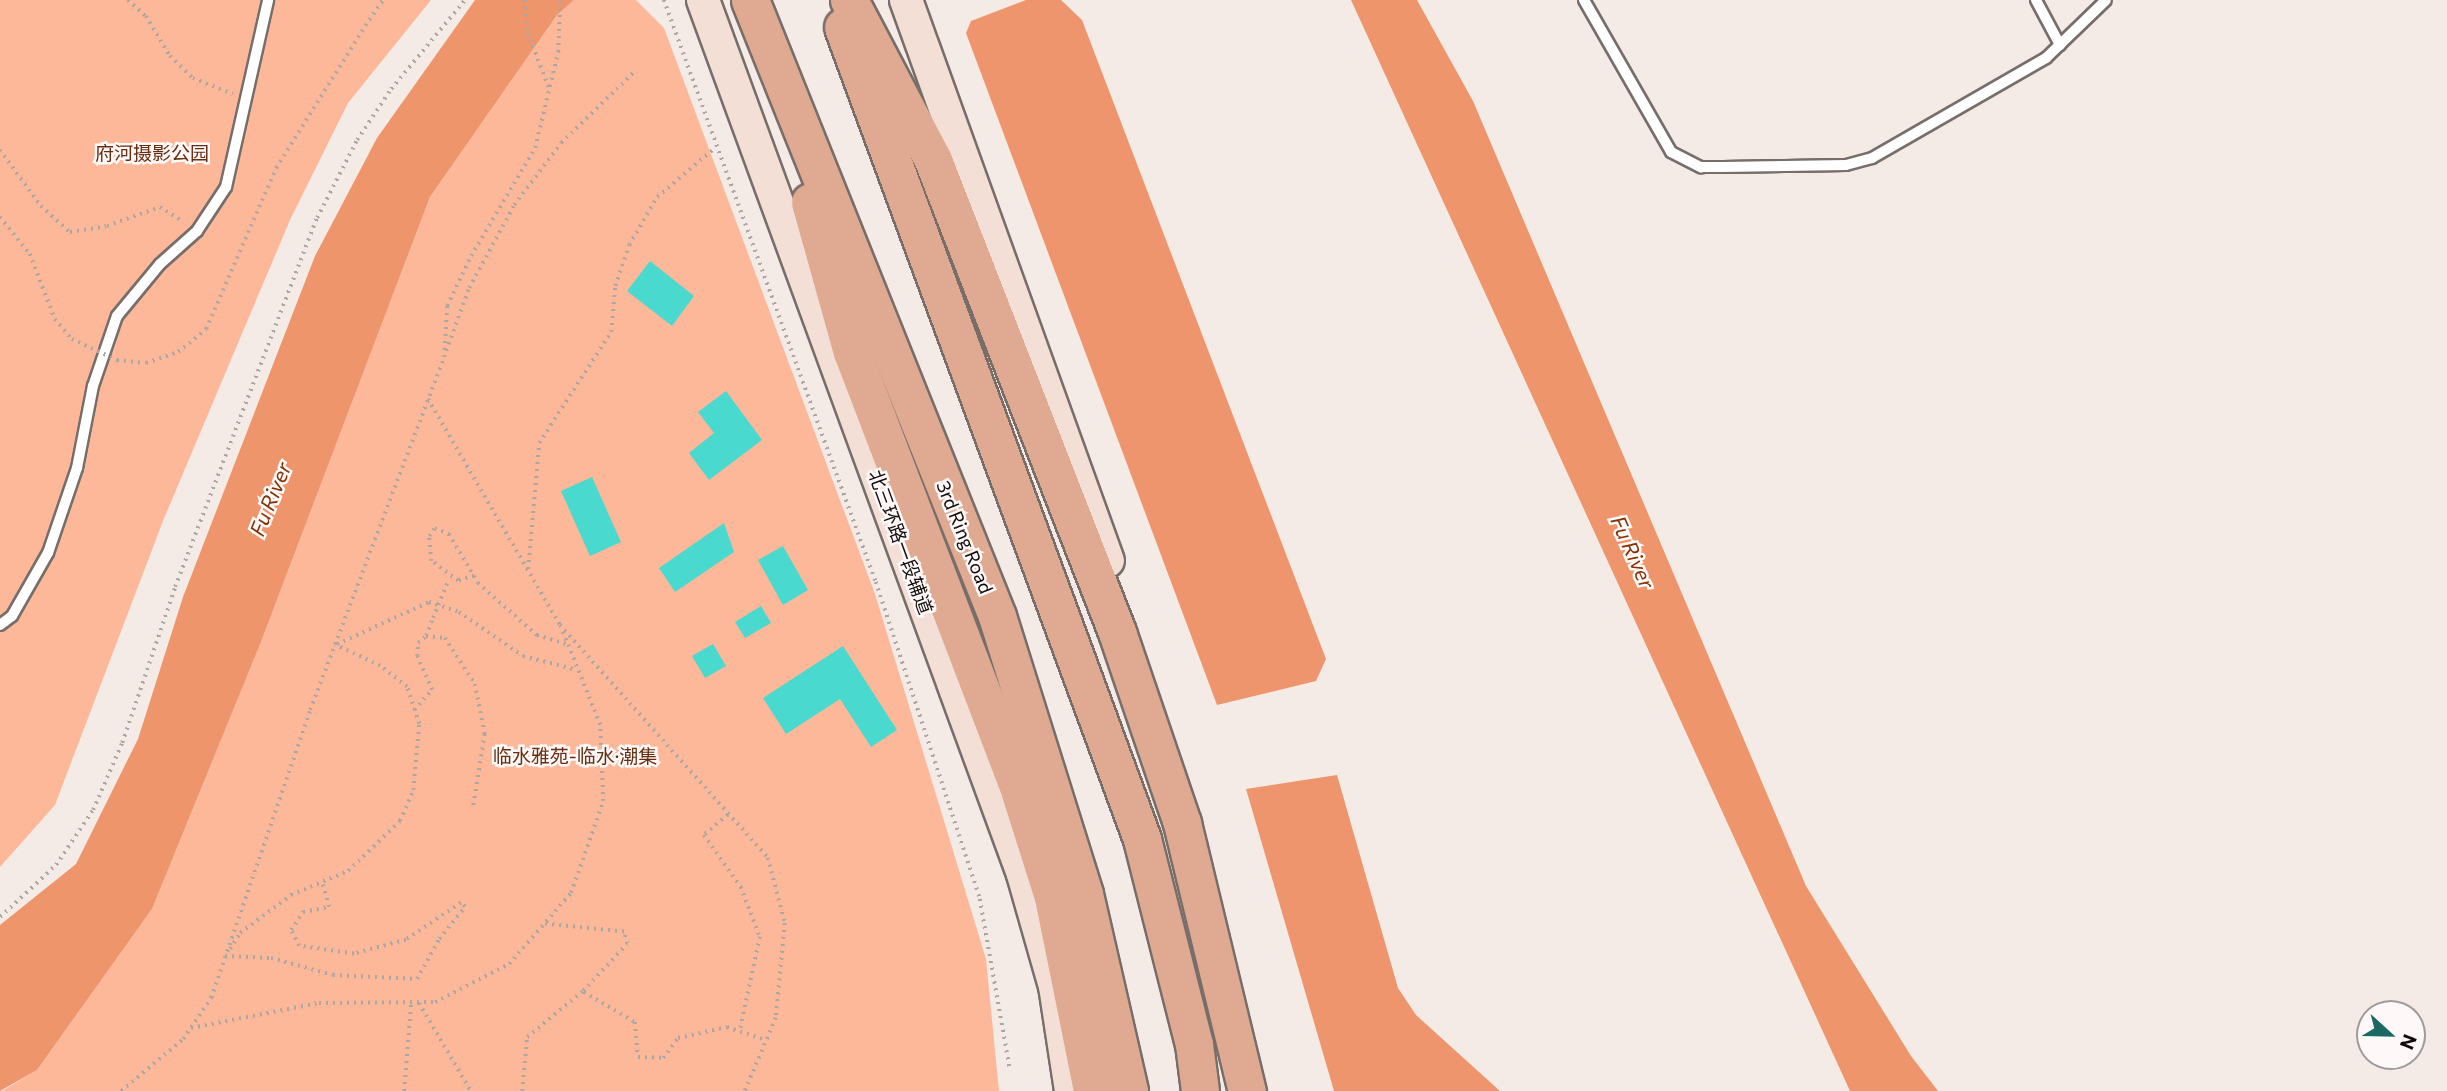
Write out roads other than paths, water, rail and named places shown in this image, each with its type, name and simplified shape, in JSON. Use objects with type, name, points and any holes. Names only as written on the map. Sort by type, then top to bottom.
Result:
[{"type":"highway","name":"3rd Ring Road","points":[[750,0],[787,99],[997,616],[1084,894],[1129,1091]]},
{"type":"highway","points":[[833,0],[1142,839],[1194,1044],[1200,1091]]},
{"type":"highway","points":[[849,0],[933,160],[1117,632],[1182,823],[1247,1091]]},
{"type":"highway","points":[[787,99],[832,292],[894,466],[1020,793],[1053,897],[1092,1091]]},
{"type":"main road","name":"北三环路一段辅道","points":[[703,0],[1023,874],[1055,986],[1071,1091]]},
{"type":"main road","points":[[906,0],[1120,594],[1182,782],[1257,1091]]},
{"type":"lane","points":[[0,625],[12,616],[48,553],[76,468],[93,386],[117,316],[160,264],[197,231],[226,187],[268,0]]},
{"type":"lane","points":[[1584,0],[1659,135],[1671,152],[1701,167],[1846,165],[1872,158],[2003,86],[2060,45],[2106,0]]},
{"type":"lane","points":[[2036,0],[2060,45]]},
{"type":"water","name":"Fu River","points":[[475,0],[574,0],[557,15],[430,197],[261,642],[152,909],[37,1070],[0,1091],[0,925],[76,864],[138,739],[183,597],[315,256],[377,138]]},
{"type":"water","name":"Fu River","points":[[1351,0],[1417,0],[1473,101],[1806,886],[1911,1056],[1938,1091],[1850,1091]]},
{"type":"park label","name":"府河摄影公园","points":[[152,153]]},
{"type":"park label","name":"临水雅苑-临水·潮集","points":[[575,756]]}]
